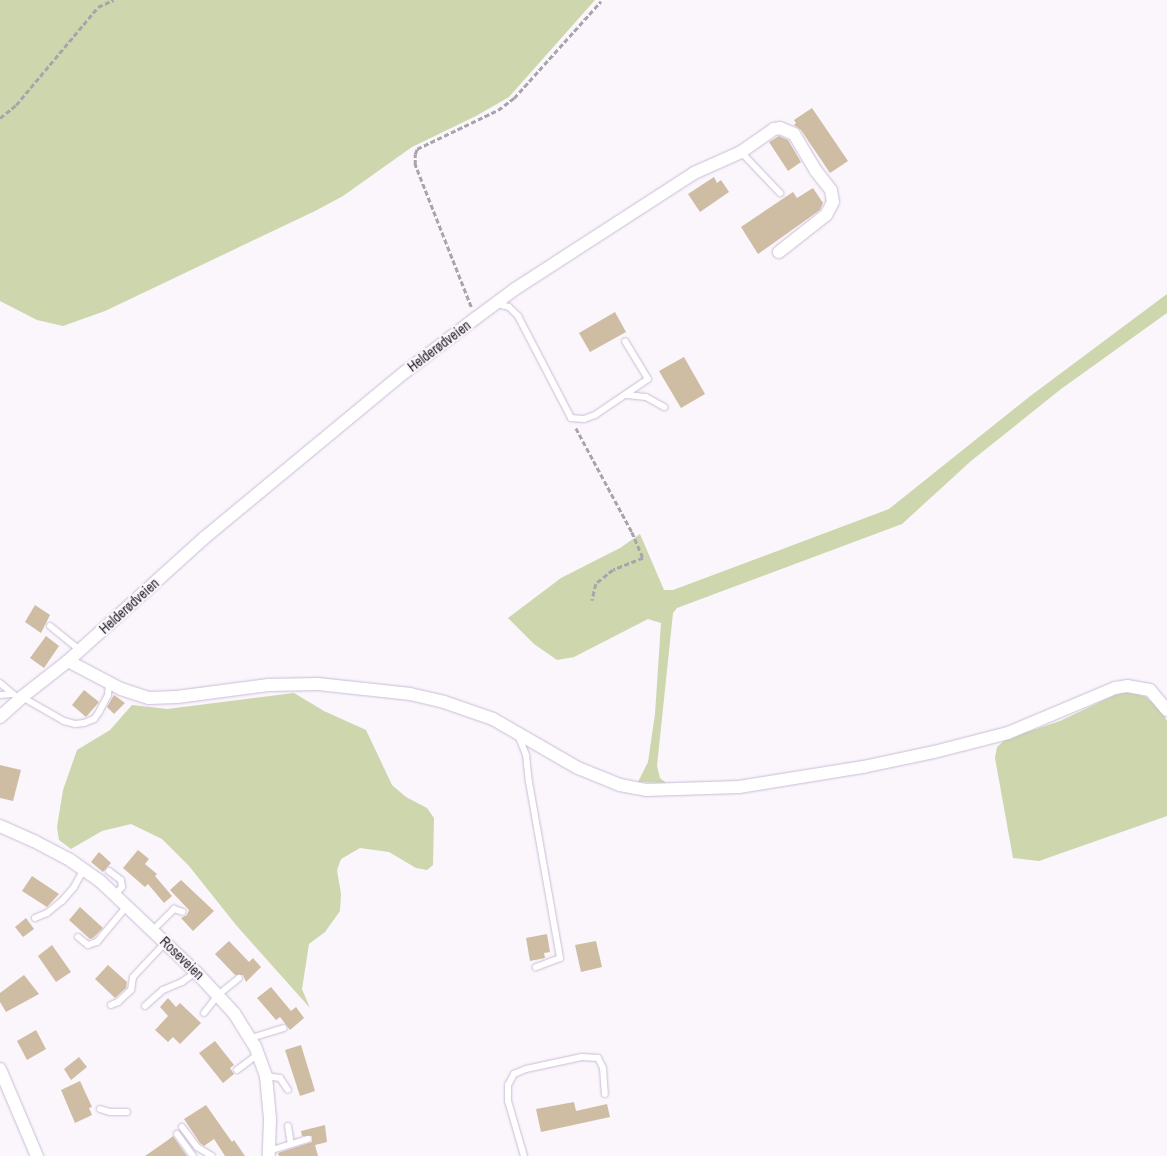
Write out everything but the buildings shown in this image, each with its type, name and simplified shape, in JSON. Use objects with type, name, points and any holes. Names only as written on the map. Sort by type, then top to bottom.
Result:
[{"type":"street","name":"Helderødveien","points":[[0,717],[18,697],[68,661],[204,538],[383,390],[476,318],[694,174],[741,152],[774,129],[789,130],[831,190],[833,202],[826,215],[780,252]]},
{"type":"street","points":[[68,661],[110,683],[148,698],[177,697],[268,685],[318,684],[375,689],[444,702],[515,729],[578,768],[620,785],[646,790],[739,787],[863,767],[976,743],[1051,717],[1115,688],[1127,686],[1150,690],[1167,710]]},
{"type":"street","name":"Roseveien","points":[[0,826],[34,841],[84,869],[166,942],[234,1013],[251,1038],[266,1076],[270,1119],[269,1153]]},
{"type":"street","points":[[0,1069],[37,1156]]},
{"type":"lane","points":[[741,152],[780,193]]},
{"type":"lane","points":[[496,303],[509,308],[518,316],[570,418],[584,419],[595,415],[648,379],[625,341]]},
{"type":"lane","points":[[627,395],[646,397],[664,407]]},
{"type":"lane","points":[[50,626],[80,650]]},
{"type":"lane","points":[[0,684],[18,697],[64,721],[75,724],[94,719],[108,695],[110,683]]},
{"type":"lane","points":[[0,695],[18,697]]},
{"type":"lane","points":[[515,729],[526,755],[529,782],[560,958],[536,967]]},
{"type":"lane","points":[[35,918],[47,913],[62,901],[74,887],[84,869]]},
{"type":"lane","points":[[109,871],[120,880],[122,887],[115,895]]},
{"type":"lane","points":[[78,937],[88,944],[97,942],[107,926],[127,906]]},
{"type":"lane","points":[[153,930],[174,910],[183,912]]},
{"type":"lane","points":[[111,1005],[118,1002],[130,990],[133,977],[166,942]]},
{"type":"lane","points":[[145,1006],[163,990],[182,982],[196,972]]},
{"type":"lane","points":[[204,1013],[218,995],[239,978]]},
{"type":"lane","points":[[251,1038],[283,1028]]},
{"type":"lane","points":[[237,1070],[258,1054]]},
{"type":"lane","points":[[524,1156],[508,1101],[508,1086],[514,1074],[526,1069],[582,1057],[598,1058],[603,1068],[605,1094]]},
{"type":"lane","points":[[266,1076],[280,1078],[288,1090]]},
{"type":"lane","points":[[100,1109],[110,1112],[127,1112]]},
{"type":"lane","points":[[288,1126],[291,1144]]},
{"type":"lane","points":[[182,1127],[198,1147],[212,1156]]},
{"type":"lane","points":[[177,1134],[193,1156]]},
{"type":"lane","points":[[269,1153],[308,1139]]},
{"type":"path","points":[[0,118],[16,105],[98,7],[113,0]]},
{"type":"path","points":[[476,318],[415,165],[415,154],[417,149],[498,110],[514,98],[600,0]]},
{"type":"path","points":[[570,418],[632,532],[643,558],[613,570],[596,584],[592,601]]},
{"type":"green space","points":[[0,0],[595,0],[509,97],[476,116],[412,147],[343,196],[315,211],[105,311],[63,326],[37,320],[0,301]]},
{"type":"green space","points":[[1167,294],[1167,313],[1061,389],[971,461],[902,524],[677,608],[673,613],[657,766],[660,778],[666,783],[638,782],[648,762],[655,714],[661,623],[648,619],[574,657],[557,660],[534,644],[508,618],[561,578],[620,548],[640,534],[664,590],[673,590],[889,509],[1029,397]]},
{"type":"green space","points":[[1128,691],[1146,697],[1161,710],[1167,721],[1167,816],[1039,861],[1013,858],[995,758],[997,747],[1006,739],[1060,721],[1119,693]]},
{"type":"green space","points":[[294,693],[324,711],[366,730],[392,785],[406,797],[427,808],[434,818],[433,865],[427,870],[416,868],[389,852],[360,848],[341,859],[337,870],[341,894],[340,911],[325,932],[309,944],[302,989],[310,1008],[236,925],[189,866],[162,839],[131,824],[102,831],[71,849],[59,840],[57,827],[63,790],[77,750],[110,730],[132,705],[167,709]]}]
